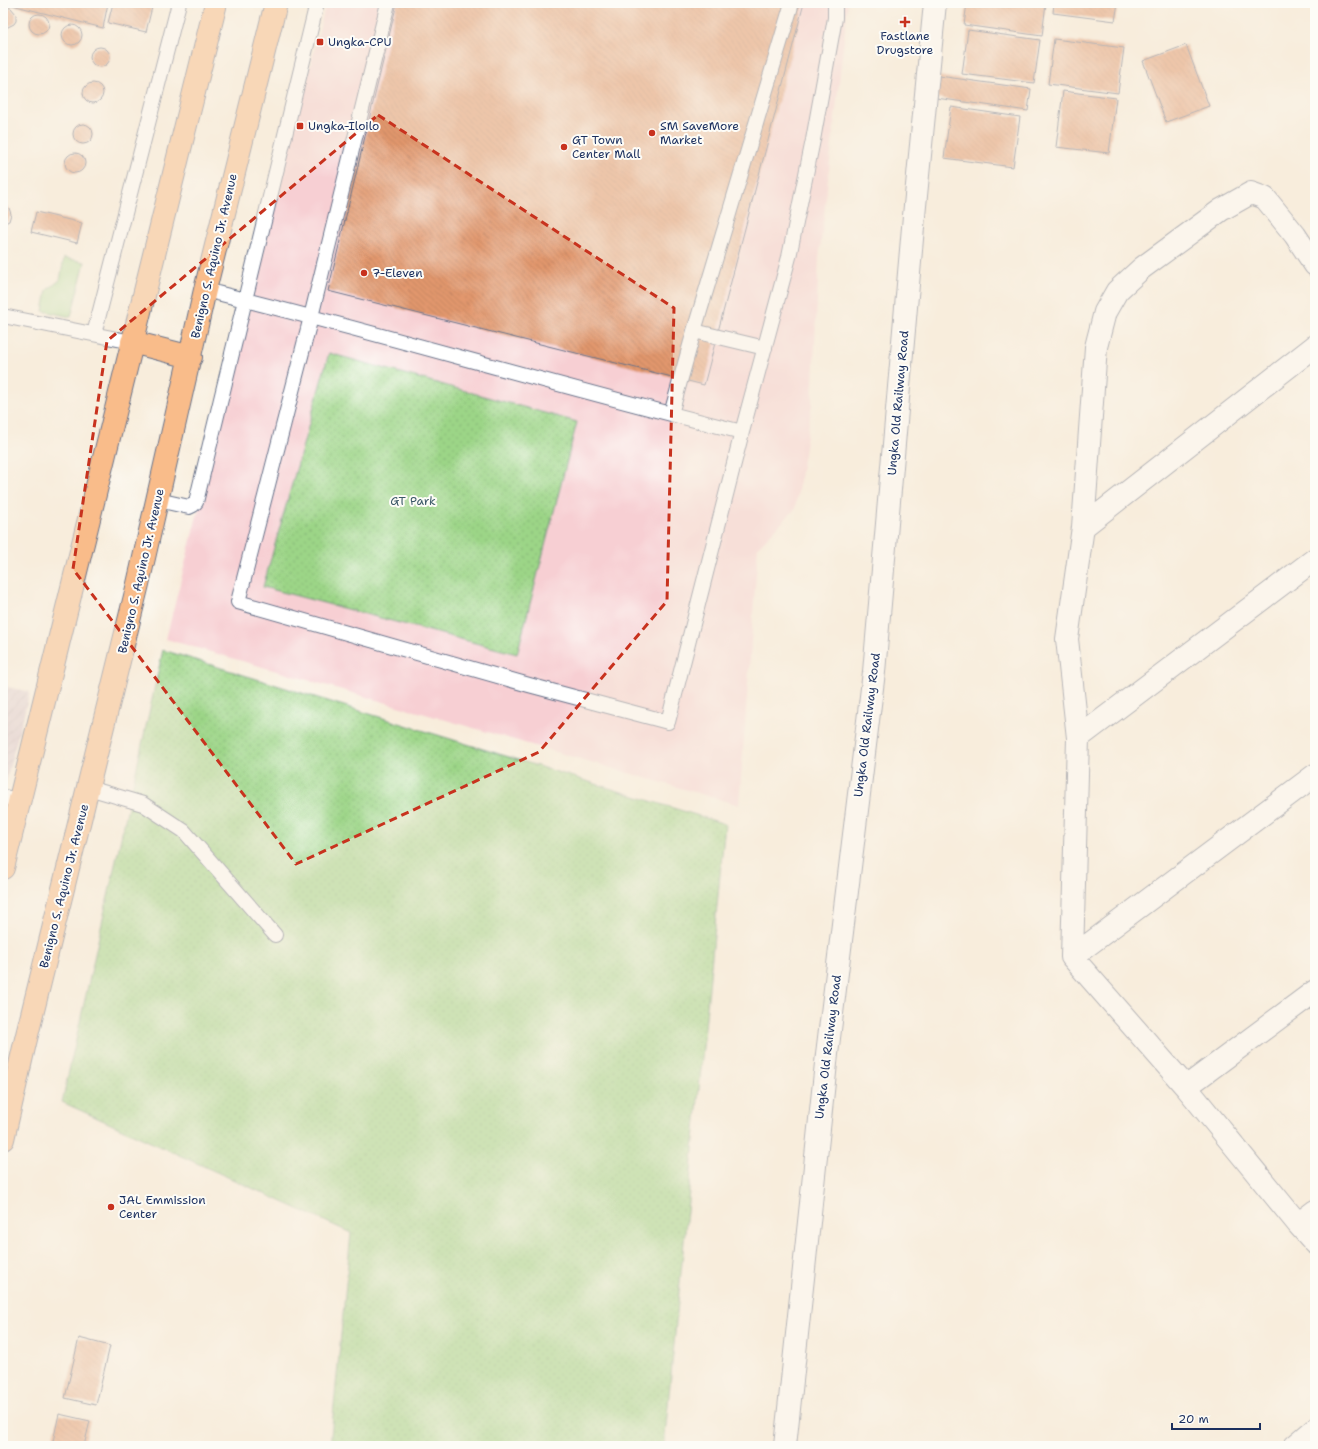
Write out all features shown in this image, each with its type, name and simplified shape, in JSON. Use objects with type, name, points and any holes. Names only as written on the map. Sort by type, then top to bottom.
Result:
[{"type":"main road","points":[[3,868],[12,798],[132,342],[216,3]]},
{"type":"main road","name":"Benigno S. Aquino Jr. Avenue","points":[[3,1139],[25,1043],[89,788],[158,500],[205,290],[276,3]]},
{"type":"main road","points":[[132,342],[191,357]]},
{"type":"street","name":"Ungka Old Railway Road","points":[[785,1446],[827,1054],[874,672],[914,216],[935,3]]},
{"type":"street","points":[[1315,265],[1295,236],[1265,198],[1251,192],[1221,210],[1142,268],[1117,291],[1105,312],[1096,346],[1083,527],[1068,639],[1078,738],[1072,957],[1186,1087],[1315,1243]]},
{"type":"street","points":[[1083,527],[1315,346]]},
{"type":"street","points":[[1078,738],[1315,559]]},
{"type":"street","points":[[1072,957],[1315,775]]},
{"type":"street","points":[[1186,1087],[1315,991]]},
{"type":"street","points":[[1298,1224],[1315,1210]]},
{"type":"street","points":[[1295,1446],[1315,1429]]},
{"type":"lane","points":[[94,334],[179,3]]},
{"type":"lane","points":[[158,500],[189,507],[193,506],[196,502],[317,3]]},
{"type":"lane","points":[[388,3],[311,317],[238,602],[602,705],[668,722],[742,432],[789,257],[813,140],[835,18],[835,3]]},
{"type":"lane","points":[[671,414],[694,331],[792,3]]},
{"type":"lane","points":[[205,290],[742,432]]},
{"type":"lane","points":[[3,316],[132,342]]},
{"type":"lane","points":[[694,331],[765,348]]},
{"type":"lane","points":[[89,788],[143,804],[184,831],[275,935]]},
{"type":"highlighted area","points":[[378,115],[674,308],[667,601],[539,752],[296,864],[73,569],[107,341]]},
{"type":"shaded area","points":[[326,3],[848,3],[819,259],[812,404],[795,509],[758,547],[739,805],[166,639]]},
{"type":"shaded area","points":[[3,686],[30,692],[3,791]]},
{"type":"green space","points":[[64,258],[85,262],[71,317],[43,311],[47,290],[60,280]]},
{"type":"green space","name":"GT Park","points":[[329,353],[577,422],[517,654],[263,587]]},
{"type":"green space","points":[[163,650],[725,824],[664,1446],[330,1446],[351,1233],[62,1102]]},
{"type":"building","points":[[4,3],[108,3],[103,28]]},
{"type":"building","points":[[113,3],[153,3],[146,32],[108,23]]},
{"type":"building","name":"GT Town Center Mall","points":[[397,3],[804,3],[704,385],[328,291]]},
{"type":"building","points":[[967,3],[1046,3],[1042,36],[964,25]]},
{"type":"building","points":[[1054,3],[1118,3],[1115,21],[1053,13]]},
{"type":"building","points":[[3,7],[11,8],[16,14],[16,21],[8,27],[3,27]]},
{"type":"building","points":[[39,14],[46,17],[49,24],[46,31],[39,34],[32,31],[29,24],[32,17]]},
{"type":"building","points":[[72,25],[79,28],[82,35],[79,42],[72,45],[65,42],[62,35],[65,28]]},
{"type":"building","points":[[968,30],[1040,40],[1034,83],[962,74]]},
{"type":"building","points":[[1054,39],[1124,48],[1118,93],[1048,84]]},
{"type":"building","points":[[1186,45],[1209,106],[1166,122],[1143,61]]},
{"type":"building","points":[[100,47],[107,50],[110,57],[107,64],[100,67],[93,64],[90,57],[93,50]]},
{"type":"building","points":[[939,76],[1031,89],[1028,111],[936,98]]},
{"type":"building","points":[[93,83],[100,86],[103,93],[100,100],[93,103],[86,100],[83,93],[86,86]]},
{"type":"building","points":[[1063,91],[1116,98],[1109,153],[1056,147]]},
{"type":"building","points":[[951,107],[1020,117],[1013,167],[944,158]]},
{"type":"building","points":[[83,124],[90,127],[93,134],[90,141],[83,144],[76,141],[73,134],[76,127]]},
{"type":"building","points":[[75,153],[82,156],[85,163],[82,170],[75,173],[68,170],[65,163],[68,156]]},
{"type":"building","points":[[3,204],[9,208],[11,214],[9,221],[3,224]]},
{"type":"building","points":[[36,212],[82,223],[77,243],[31,232]]},
{"type":"building","points":[[79,1338],[110,1346],[96,1405],[65,1398]]},
{"type":"building","points":[[59,1414],[90,1421],[84,1446],[52,1446]]},
{"type":"place","name":"Fastlane Drugstore","points":[[905,22]]},
{"type":"place","name":"Ungka-CPU","points":[[320,42]]},
{"type":"place","name":"Ungka-Iloilo","points":[[300,126]]},
{"type":"place","name":"SM SaveMore Market","points":[[652,133]]},
{"type":"place","name":"GT Town Center Mall","points":[[564,147]]},
{"type":"place","name":"7-Eleven","points":[[364,273]]},
{"type":"place","name":"JAL Emmission Center","points":[[111,1207]]}]
